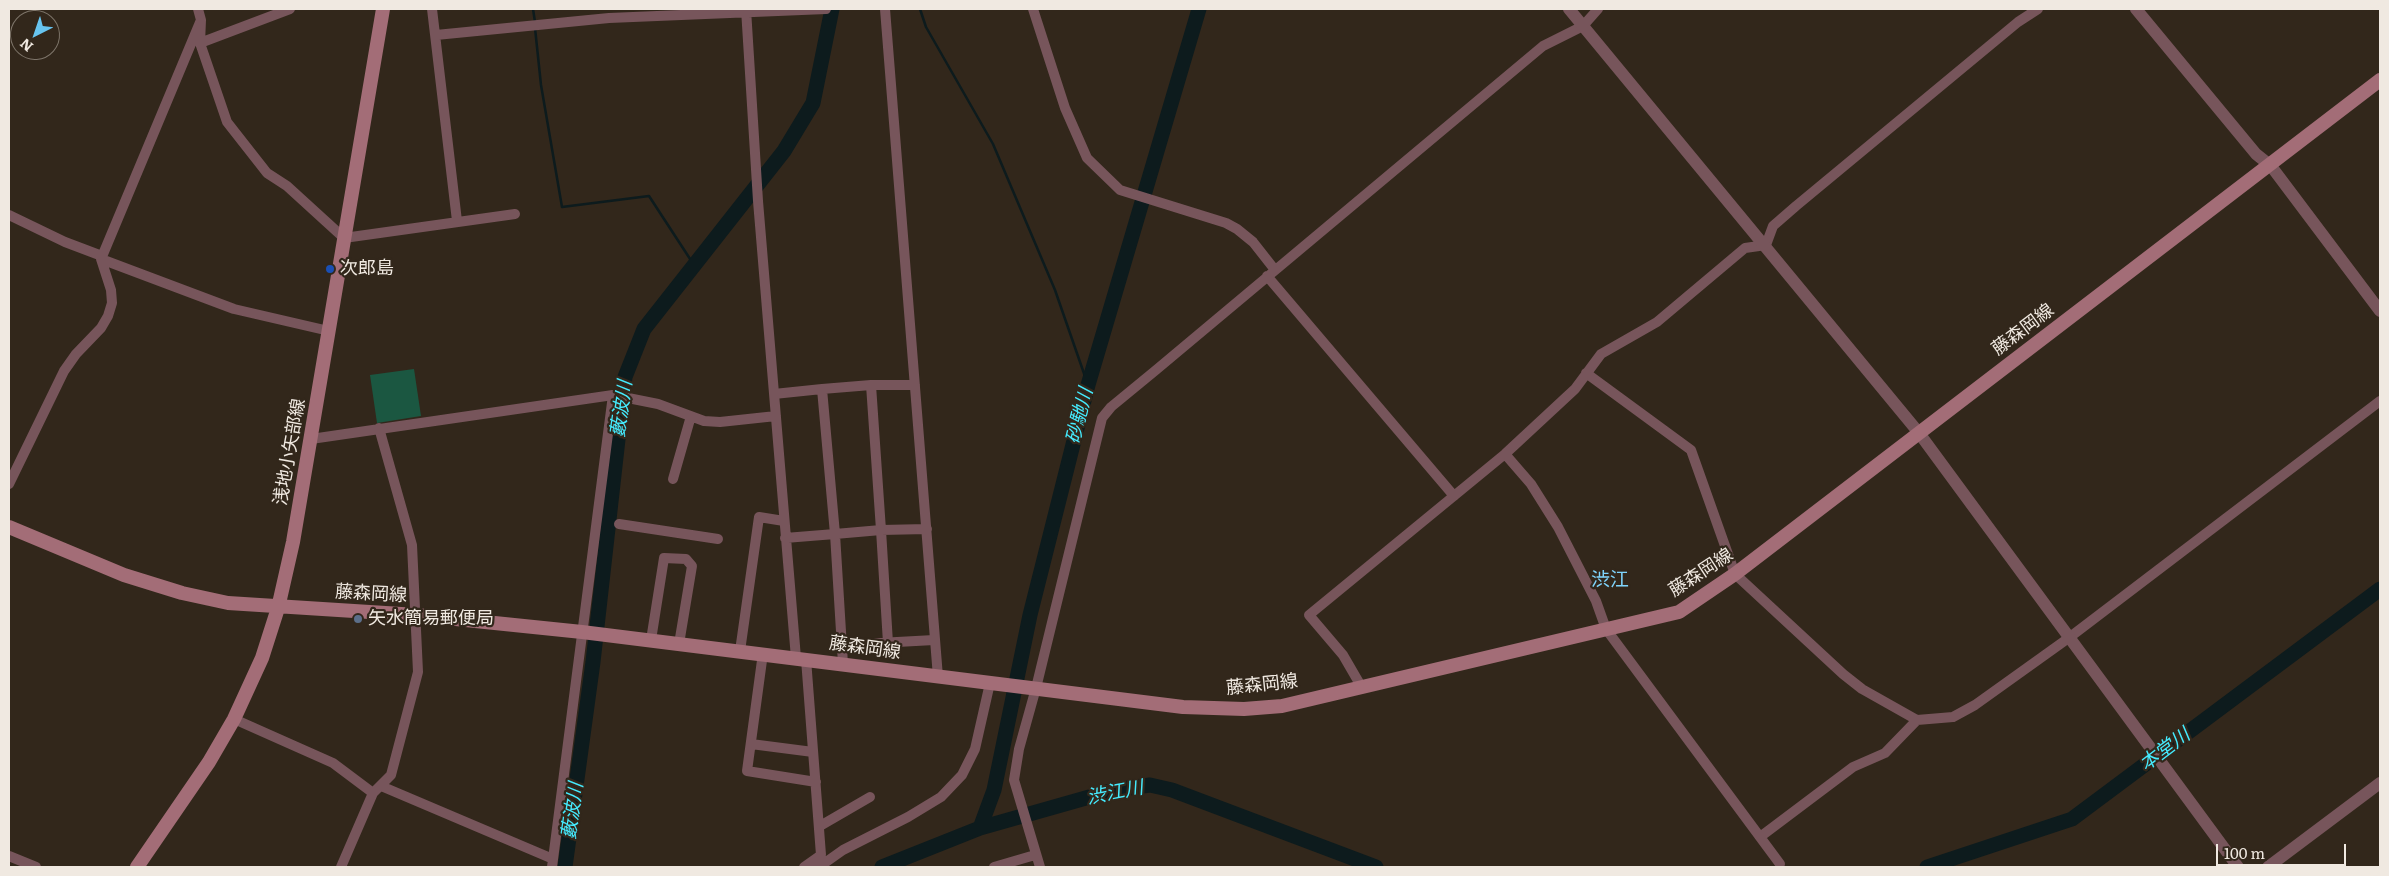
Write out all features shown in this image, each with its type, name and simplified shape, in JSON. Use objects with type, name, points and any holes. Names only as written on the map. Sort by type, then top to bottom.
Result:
[{"type":"main road","name":"浅地小矢部線","points":[[137,867],[209,762],[234,720],[262,658],[278,608],[293,542],[383,9]]},
{"type":"main road","name":"藤森岡線","points":[[9,527],[124,575],[182,593],[228,603],[278,608],[417,615],[582,632],[1183,707],[1244,709],[1282,706],[1679,612],[1735,574],[2271,166],[2380,80]]},
{"type":"street","points":[[198,9],[201,20],[200,43],[222,110],[239,139],[267,173],[287,186],[344,238],[515,214]]},
{"type":"street","points":[[200,43],[290,9]]},
{"type":"street","points":[[432,9],[457,221]]},
{"type":"street","points":[[436,35],[608,18],[746,10],[826,9]]},
{"type":"street","points":[[885,9],[938,676]]},
{"type":"street","points":[[1032,9],[1064,108],[1086,158],[1120,190],[1226,223],[1253,242],[1271,273],[1454,496]]},
{"type":"street","points":[[1569,9],[1766,245],[1919,433],[2238,867]]},
{"type":"street","points":[[1040,867],[1014,780],[1019,749],[1036,688],[1102,418],[1111,407],[1543,46],[1583,26],[1598,9]]},
{"type":"street","points":[[1766,245],[1773,226],[1796,206],[2018,22],[2038,9]]},
{"type":"street","points":[[2136,9],[2256,154],[2271,166],[2380,311]]},
{"type":"street","points":[[746,10],[756,179],[785,538],[813,752],[820,826],[821,855],[804,867]]},
{"type":"street","points":[[9,484],[64,371],[76,354],[101,328],[108,316],[112,303],[111,290],[102,258],[201,20]]},
{"type":"street","points":[[9,215],[102,258],[234,309],[329,331]]},
{"type":"street","points":[[1361,686],[1342,655],[1309,615],[1506,454],[1575,389],[1601,354],[1656,322],[1745,248],[1766,245]]},
{"type":"street","points":[[1586,373],[1691,450],[1735,574],[1843,674],[1862,689],[1917,720],[1953,718],[1961,714],[2070,637],[2380,401]]},
{"type":"street","points":[[774,394],[871,385],[915,385]]},
{"type":"street","points":[[871,385],[888,642]]},
{"type":"street","points":[[822,389],[835,534],[843,664]]},
{"type":"street","points":[[311,439],[613,395],[635,398],[704,421],[720,422],[776,416]]},
{"type":"street","points":[[234,720],[333,763],[377,790],[552,863],[613,395]]},
{"type":"street","points":[[673,479],[691,416]]},
{"type":"street","points":[[341,867],[377,790],[391,775],[418,672],[417,615],[412,545],[379,428]]},
{"type":"street","points":[[1506,454],[1531,484],[1558,527],[1596,601],[1606,629],[1780,864]]},
{"type":"street","points":[[740,651],[759,517],[784,521]]},
{"type":"street","points":[[619,524],[718,539]]},
{"type":"street","points":[[785,538],[927,528]]},
{"type":"street","points":[[651,640],[664,558],[686,559],[692,566],[679,644]]},
{"type":"street","points":[[842,645],[934,640]]},
{"type":"street","points":[[763,654],[747,771],[816,782]]},
{"type":"street","points":[[819,867],[843,850],[908,817],[941,797],[962,774],[976,749],[990,683]]},
{"type":"street","points":[[1760,837],[1854,768],[1885,753],[1917,720]]},
{"type":"street","points":[[751,744],[813,752]]},
{"type":"street","points":[[2268,867],[2380,783]]},
{"type":"street","points":[[820,826],[870,797]]},
{"type":"street","points":[[994,867],[1035,855]]},
{"type":"street","points":[[9,856],[36,867]]},
{"type":"green space","points":[[414,369],[421,416],[377,423],[370,375]]},
{"type":"waterway","points":[[533,9],[535,22]]},
{"type":"waterway","name":"藪波川","points":[[565,867],[593,662],[625,377],[644,329],[784,151],[813,103],[832,9]]},
{"type":"waterway","points":[[920,9],[926,27],[993,144],[1055,290],[1088,385]]},
{"type":"waterway","name":"砂馳川","points":[[980,828],[994,790],[1030,615],[1088,385],[1199,9]]},
{"type":"waterway","points":[[535,28],[541,85],[562,207],[649,196],[694,265]]},
{"type":"waterway","name":"本堂川","points":[[1927,867],[2072,819],[2380,589]]},
{"type":"waterway","name":"渋江川","points":[[882,867],[980,828],[1114,790],[1150,785],[1172,790],[1376,867]]},
{"type":"place","name":"次郎島","points":[[330,269]]},
{"type":"place","name":"矢水簡易郵便局","points":[[358,619]]},
{"type":"district","name":"渋江","points":[[1610,580]]}]
